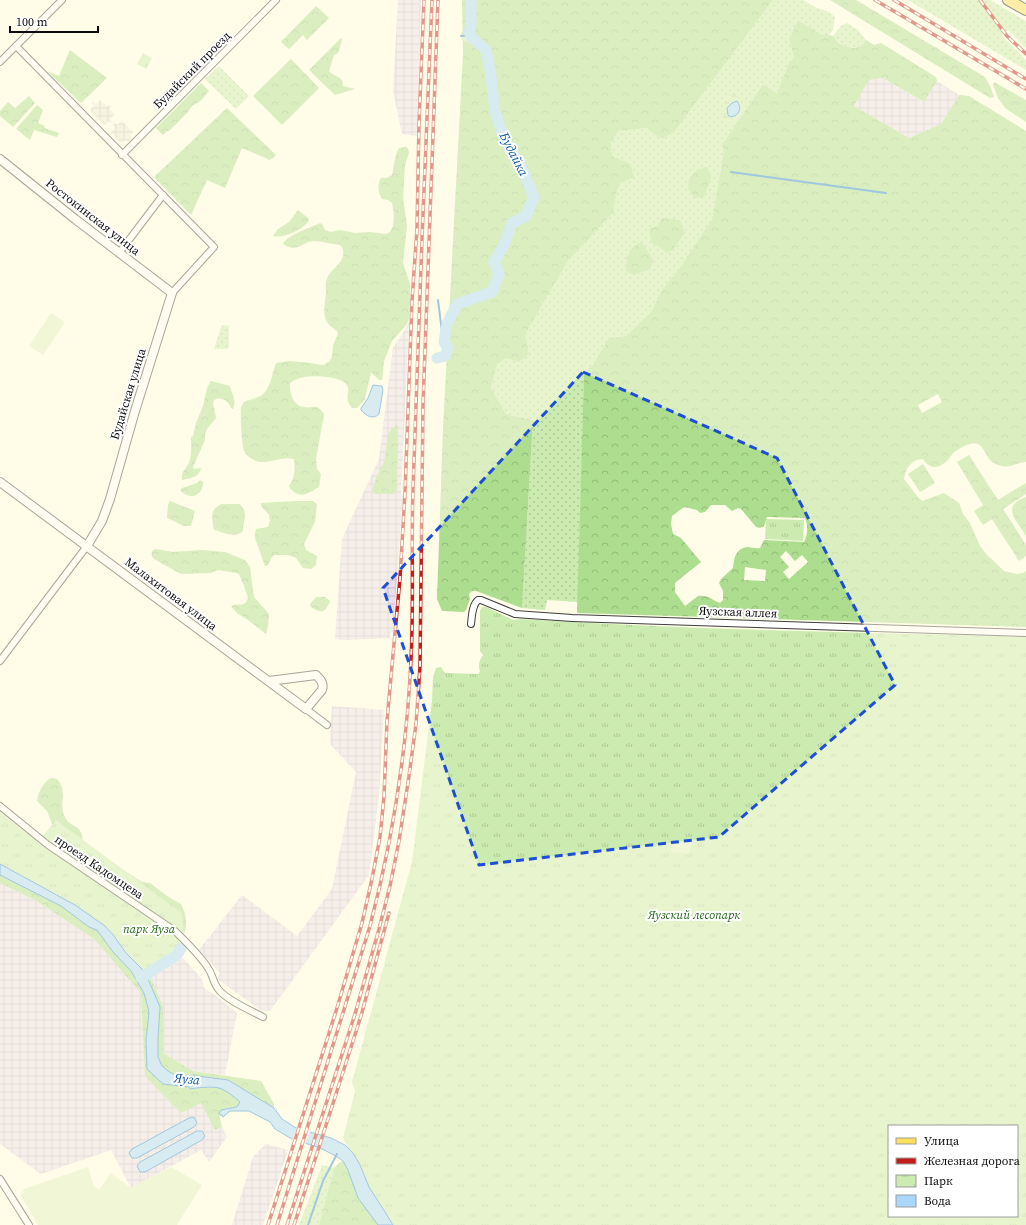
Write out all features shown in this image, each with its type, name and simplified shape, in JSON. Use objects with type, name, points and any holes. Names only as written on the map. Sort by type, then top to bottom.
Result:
[{"type":"main road","points":[[1008,0],[1026,10]]},
{"type":"street","points":[[0,62],[62,0]]},
{"type":"street","name":"Будайский проезд","points":[[122,155],[276,0]]},
{"type":"street","name":"Будайская улица","points":[[0,660],[87,546],[102,521],[172,293],[214,247],[16,46]]},
{"type":"street","name":"Ростокинская улица","points":[[0,159],[172,293]]},
{"type":"street","points":[[119,253],[163,195]]},
{"type":"street","name":"Малахитовая улица","points":[[0,482],[269,681],[327,726]]},
{"type":"street","name":"Яузская аллея","points":[[471,624],[476,602],[481,600],[515,614],[572,618],[1026,633]]},
{"type":"street","points":[[269,681],[316,675],[321,680],[323,687],[306,709]]},
{"type":"street","name":"проезд Кадомцева","points":[[0,806],[48,845],[175,931],[209,969],[213,981],[219,991],[236,1003],[263,1017]]},
{"type":"street","points":[[0,1179],[29,1225]]},
{"type":"highlighted area","points":[[583,372],[777,458],[895,685],[719,837],[479,865],[383,588]]},
{"type":"shaded area","points":[[398,0],[421,0],[417,136],[402,134],[393,91]]},
{"type":"shaded area","points":[[883,78],[923,102],[937,81],[959,95],[941,124],[909,138],[854,106],[869,79]]},
{"type":"shaded area","points":[[100,100],[107,107],[109,105],[111,107],[109,109],[115,114],[110,119],[113,122],[111,123],[109,121],[105,125],[99,119],[97,121],[95,120],[97,117],[90,110],[94,106],[92,104],[93,102],[96,104]]},
{"type":"shaded area","points":[[122,121],[133,132],[130,135],[132,138],[128,142],[125,140],[121,143],[111,132],[115,128],[113,125],[115,123],[117,125]]},
{"type":"shaded area","points":[[409,322],[401,494],[403,495],[393,632],[391,632],[390,638],[335,639],[342,539],[379,459],[393,347]]},
{"type":"shaded area","points":[[332,706],[384,710],[379,796],[369,875],[270,1011],[262,1011],[217,979],[220,973],[199,950],[242,895],[297,936],[332,889],[356,772],[330,744]]},
{"type":"shaded area","points":[[0,883],[35,900],[94,939],[142,993],[145,1076],[201,1102],[215,1130],[222,1127],[227,1137],[209,1162],[201,1150],[131,1188],[111,1150],[41,1174],[0,1144]]},
{"type":"shaded area","points":[[183,958],[202,979],[204,988],[237,1013],[225,1075],[193,1071],[163,1053],[163,1006],[151,978]]},
{"type":"shaded area","points":[[266,1144],[288,1150],[263,1225],[232,1225],[253,1157]]},
{"type":"green space","points":[[462,0],[773,0],[674,132],[662,139],[646,128],[618,131],[611,143],[612,156],[631,164],[633,177],[621,183],[617,191],[613,213],[568,261],[536,315],[525,335],[529,354],[519,362],[506,358],[497,364],[491,388],[506,414],[533,420],[522,608],[476,591],[472,591],[469,594],[470,599],[464,612],[442,611],[437,599],[443,428],[463,54]]},
{"type":"green space","points":[[466,0],[474,0],[473,32],[483,41],[483,45],[480,48],[462,40],[461,33],[468,28],[468,17],[465,12],[467,5]]},
{"type":"green space","points":[[773,0],[803,0],[817,8],[827,11],[835,17],[833,30],[829,35],[823,35],[798,22],[789,39],[794,57],[788,65],[777,93],[763,84],[722,145],[724,152],[712,219],[681,266],[662,290],[651,312],[626,336],[609,338],[592,366],[584,372],[578,602],[547,600],[545,610],[522,608],[533,420],[506,414],[491,388],[497,364],[505,358],[525,335],[535,315],[568,261],[613,213],[617,191],[631,164],[612,156],[611,143],[618,131],[646,128],[662,139],[674,132]],"holes":[[[680,220],[685,233],[673,250],[667,253],[651,243],[649,229]]]},
{"type":"green space","points":[[830,0],[856,0],[985,77],[994,97],[990,98]]},
{"type":"green space","points":[[908,0],[990,0],[1026,21],[1026,48],[1008,30],[1002,34],[1002,36],[1026,60],[1026,70]]},
{"type":"green space","points":[[316,6],[329,18],[307,40],[303,35],[289,49],[281,42]]},
{"type":"green space","points":[[798,21],[823,35],[833,36],[839,43],[848,47],[854,48],[862,46],[866,40],[874,45],[881,43],[936,77],[937,81],[924,102],[883,78],[869,80],[854,106],[909,138],[941,124],[959,95],[969,96],[1026,131],[1026,462],[1008,466],[996,464],[991,461],[981,446],[974,443],[966,445],[953,453],[945,463],[938,467],[932,467],[923,459],[912,462],[906,471],[904,479],[922,501],[944,493],[959,503],[963,514],[970,523],[980,546],[987,555],[1004,571],[1017,574],[1026,571],[1026,627],[577,613],[584,372],[592,366],[609,338],[626,336],[651,312],[662,290],[681,266],[712,219],[724,152],[722,145],[763,84],[777,93],[788,65],[794,57],[789,39]],"holes":[[[938,394],[942,402],[922,413],[918,405]],[[711,505],[725,505],[732,511],[738,508],[741,509],[756,527],[760,528],[764,526],[767,517],[805,518],[807,533],[804,542],[764,540],[760,548],[743,548],[736,555],[733,568],[721,579],[719,583],[723,591],[723,600],[720,603],[708,597],[698,596],[685,606],[675,592],[675,583],[701,562],[681,538],[673,534],[671,524],[672,516],[684,507],[697,510],[700,513],[705,512]],[[786,551],[795,561],[802,555],[808,562],[789,579],[783,572],[789,567],[780,557]],[[745,567],[766,570],[765,581],[744,580]]]},
{"type":"green space","points":[[847,23],[858,30],[866,40],[862,46],[853,48],[846,46],[833,36],[841,26]]},
{"type":"green space","points":[[341,38],[342,40],[338,53],[334,55],[329,71],[342,80],[343,86],[355,89],[335,95],[309,70]]},
{"type":"green space","points":[[70,50],[107,78],[81,103],[47,71],[59,76]]},
{"type":"green space","points":[[143,53],[152,58],[146,69],[137,64]]},
{"type":"green space","points":[[291,59],[319,88],[282,125],[253,96]]},
{"type":"green space","points":[[219,66],[249,96],[236,109],[205,79]]},
{"type":"green space","points":[[994,82],[1026,100],[1026,122],[1005,108],[998,98],[993,85]]},
{"type":"green space","points":[[201,83],[209,91],[169,131],[163,135],[156,128]]},
{"type":"green space","points":[[731,95],[736,95],[740,100],[743,112],[738,118],[729,123],[723,116],[722,109]]},
{"type":"green space","points":[[29,96],[35,103],[13,127],[0,116],[0,111],[8,102],[15,108]]},
{"type":"green space","points":[[37,105],[43,110],[38,123],[45,126],[44,128],[59,133],[57,137],[34,130],[30,140],[16,129]]},
{"type":"green space","points":[[227,108],[276,155],[270,160],[242,148],[225,188],[207,180],[191,215],[154,177]]},
{"type":"green space","points":[[406,147],[409,152],[405,166],[403,198],[407,225],[403,263],[410,284],[409,318],[407,324],[392,341],[384,361],[382,380],[379,380],[371,372],[365,399],[357,408],[352,408],[349,404],[347,385],[344,382],[334,378],[308,376],[290,383],[292,398],[297,404],[304,407],[317,407],[324,414],[316,459],[317,469],[321,474],[319,487],[307,494],[300,495],[289,487],[294,476],[294,459],[286,458],[260,462],[252,459],[245,453],[242,437],[241,407],[244,402],[260,396],[265,392],[276,363],[289,361],[323,365],[329,362],[332,357],[333,345],[338,334],[337,331],[331,327],[325,319],[324,309],[326,282],[329,275],[341,261],[343,252],[340,245],[320,241],[306,243],[292,248],[283,244],[294,235],[320,223],[325,230],[331,232],[340,230],[355,233],[370,232],[386,234],[390,232],[393,226],[394,215],[392,203],[388,200],[382,199],[379,191],[379,183],[381,178],[386,178],[392,175],[399,148]]},
{"type":"green space","points":[[707,167],[711,177],[704,197],[695,198],[688,189],[689,179],[697,170]]},
{"type":"green space","points":[[298,210],[309,219],[307,223],[299,230],[288,235],[277,237],[273,236],[278,229],[289,222]]},
{"type":"green space","points":[[662,218],[680,220],[685,233],[673,250],[667,253],[651,243],[649,229],[658,226]]},
{"type":"green space","points":[[642,242],[653,260],[650,269],[634,275],[626,271],[628,257],[633,247]]},
{"type":"green space","points":[[51,313],[65,322],[43,355],[29,346]]},
{"type":"green space","points":[[223,325],[229,326],[229,347],[227,349],[214,349],[221,327]]},
{"type":"green space","points":[[211,381],[230,386],[234,406],[233,409],[231,408],[228,403],[222,399],[214,400],[213,403],[216,418],[207,429],[205,440],[193,467],[194,469],[201,468],[200,471],[194,477],[182,480],[183,472],[190,460],[191,437],[193,436],[207,388]]},
{"type":"green space","points":[[397,425],[397,490],[392,494],[375,494],[372,492],[376,478],[384,462],[388,435]]},
{"type":"green space","points":[[969,455],[998,500],[1026,483],[1026,494],[1003,509],[1026,545],[1026,556],[1019,561],[992,519],[983,525],[974,511],[983,505],[957,462]]},
{"type":"green space","points":[[923,464],[935,483],[920,492],[908,474]]},
{"type":"green space","points":[[200,480],[203,482],[201,491],[198,494],[192,496],[180,490],[197,483]]},
{"type":"green space","points":[[1026,497],[1026,536],[1015,520],[1012,510],[1013,505]]},
{"type":"green space","points":[[170,501],[195,511],[191,526],[184,526],[167,518],[168,505]]},
{"type":"green space","points":[[313,501],[317,504],[315,522],[304,544],[306,550],[317,556],[316,565],[311,569],[303,568],[296,558],[288,555],[275,555],[272,557],[268,565],[265,566],[255,538],[256,529],[268,527],[270,521],[269,515],[261,506],[261,503]]},
{"type":"green space","points":[[222,504],[240,504],[245,514],[243,531],[232,535],[214,530],[212,514],[215,508]]},
{"type":"green space","points":[[766,519],[804,520],[803,541],[765,539]]},
{"type":"green space","points":[[156,549],[173,552],[201,550],[225,552],[245,560],[250,567],[254,597],[269,614],[266,634],[237,613],[231,606],[244,604],[248,598],[239,574],[218,570],[210,573],[182,574],[154,559],[152,554],[153,550]]},
{"type":"green space","points":[[316,597],[325,597],[330,601],[325,610],[318,611],[311,607],[310,604]]},
{"type":"green space","name":"Яузский лесопарк","points":[[482,607],[486,607],[513,620],[521,619],[710,628],[1026,637],[1026,1225],[393,1225],[369,1188],[357,1159],[343,1138],[355,1091],[352,1082],[412,862],[432,701],[433,677],[436,668],[441,667],[445,673],[478,674],[480,672],[479,663],[483,655],[480,651],[480,611]]},
{"type":"green space","points":[[51,778],[57,779],[60,783],[63,792],[62,806],[64,815],[69,823],[81,832],[83,844],[142,882],[150,883],[167,896],[181,904],[186,919],[184,934],[55,831],[47,811],[37,801],[41,788]]},
{"type":"green space","name":"парк Яуза","points":[[0,812],[25,832],[37,839],[43,836],[56,820],[182,913],[184,934],[176,953],[145,972],[126,953],[105,926],[75,905],[0,864]]},
{"type":"green space","points":[[672,841],[691,843],[689,854],[671,852]]},
{"type":"green space","points":[[0,875],[61,906],[89,927],[97,930],[113,952],[131,971],[144,993],[149,1012],[146,1041],[148,1069],[189,1087],[190,1089],[217,1087],[236,1098],[240,1102],[237,1107],[221,1110],[219,1113],[222,1127],[215,1130],[201,1103],[181,1113],[145,1076],[141,993],[94,939],[35,900],[0,883]]},
{"type":"green space","points":[[151,978],[163,1006],[163,1053],[193,1071],[261,1081],[274,1104],[274,1108],[228,1080],[175,1075],[162,1066],[158,1057],[160,1010],[148,979]]},
{"type":"green space","points":[[343,1161],[348,1170],[358,1198],[378,1225],[319,1225],[334,1168]]},
{"type":"green space","points":[[322,1165],[334,1168],[319,1225],[299,1225]]},
{"type":"green space","points":[[88,1167],[94,1186],[99,1190],[111,1173],[131,1188],[171,1167],[202,1185],[177,1225],[38,1225],[21,1196],[24,1189]]},
{"type":"water","points":[[737,101],[740,109],[736,115],[731,117],[728,115],[727,108],[732,103]]},
{"type":"water","points":[[373,385],[382,386],[383,390],[379,414],[372,417],[365,414],[361,408],[368,398]]},
{"type":"water","name":"Яуза","points":[[0,864],[75,905],[105,926],[126,953],[145,972],[160,1007],[158,1057],[162,1066],[175,1075],[228,1080],[274,1108],[282,1119],[296,1128],[331,1138],[345,1145],[353,1153],[360,1165],[369,1187],[393,1225],[378,1225],[358,1198],[348,1170],[343,1161],[336,1156],[320,1148],[292,1139],[275,1129],[270,1122],[249,1111],[230,1111],[223,1117],[219,1113],[221,1110],[237,1107],[240,1102],[221,1089],[209,1087],[190,1089],[189,1087],[163,1084],[147,1069],[146,1040],[149,1012],[144,993],[131,971],[113,952],[97,930],[89,927],[61,906],[0,875]]},
{"type":"water","points":[[194,1117],[197,1123],[194,1127],[137,1158],[132,1158],[129,1153],[132,1149],[189,1118]]},
{"type":"water","points":[[197,1131],[202,1131],[205,1136],[202,1140],[145,1172],[140,1172],[137,1166],[140,1162]]},
{"type":"pier","points":[[297,1127],[310,1131],[305,1145],[292,1141]]},
{"type":"waterway","name":"Будайка","points":[[437,358],[445,356],[448,348],[444,342],[447,324],[457,304],[492,292],[499,274],[494,262],[504,245],[512,223],[526,216],[534,197],[520,163],[509,149],[495,112],[490,69],[486,50],[472,38],[469,32],[471,25],[471,0]]},
{"type":"waterway","points":[[461,36],[470,35]]},
{"type":"waterway","points":[[731,172],[886,193]]},
{"type":"waterway","points":[[438,300],[445,356]]},
{"type":"waterway","name":"Будайка","points":[[141,978],[177,955],[181,948]]},
{"type":"waterway","points":[[308,1225],[323,1181],[337,1154]]},
{"type":"railway","points":[[268,1225],[337,1008],[362,923],[380,837],[384,797],[387,721],[400,578],[405,493],[412,301],[417,229],[419,123],[424,0]]},
{"type":"railway","points":[[277,1225],[370,926],[386,860],[398,793],[409,693],[412,638],[413,490],[432,0]]},
{"type":"railway","points":[[287,1225],[355,1014],[379,929],[399,841],[416,724],[420,667],[423,405],[438,0]]},
{"type":"railway","points":[[875,0],[1026,89]]},
{"type":"railway","points":[[894,0],[1026,79]]},
{"type":"railway","points":[[980,0],[1007,36],[1026,54]]},
{"type":"railway","points":[[294,1225],[361,1016],[389,913]]}]
